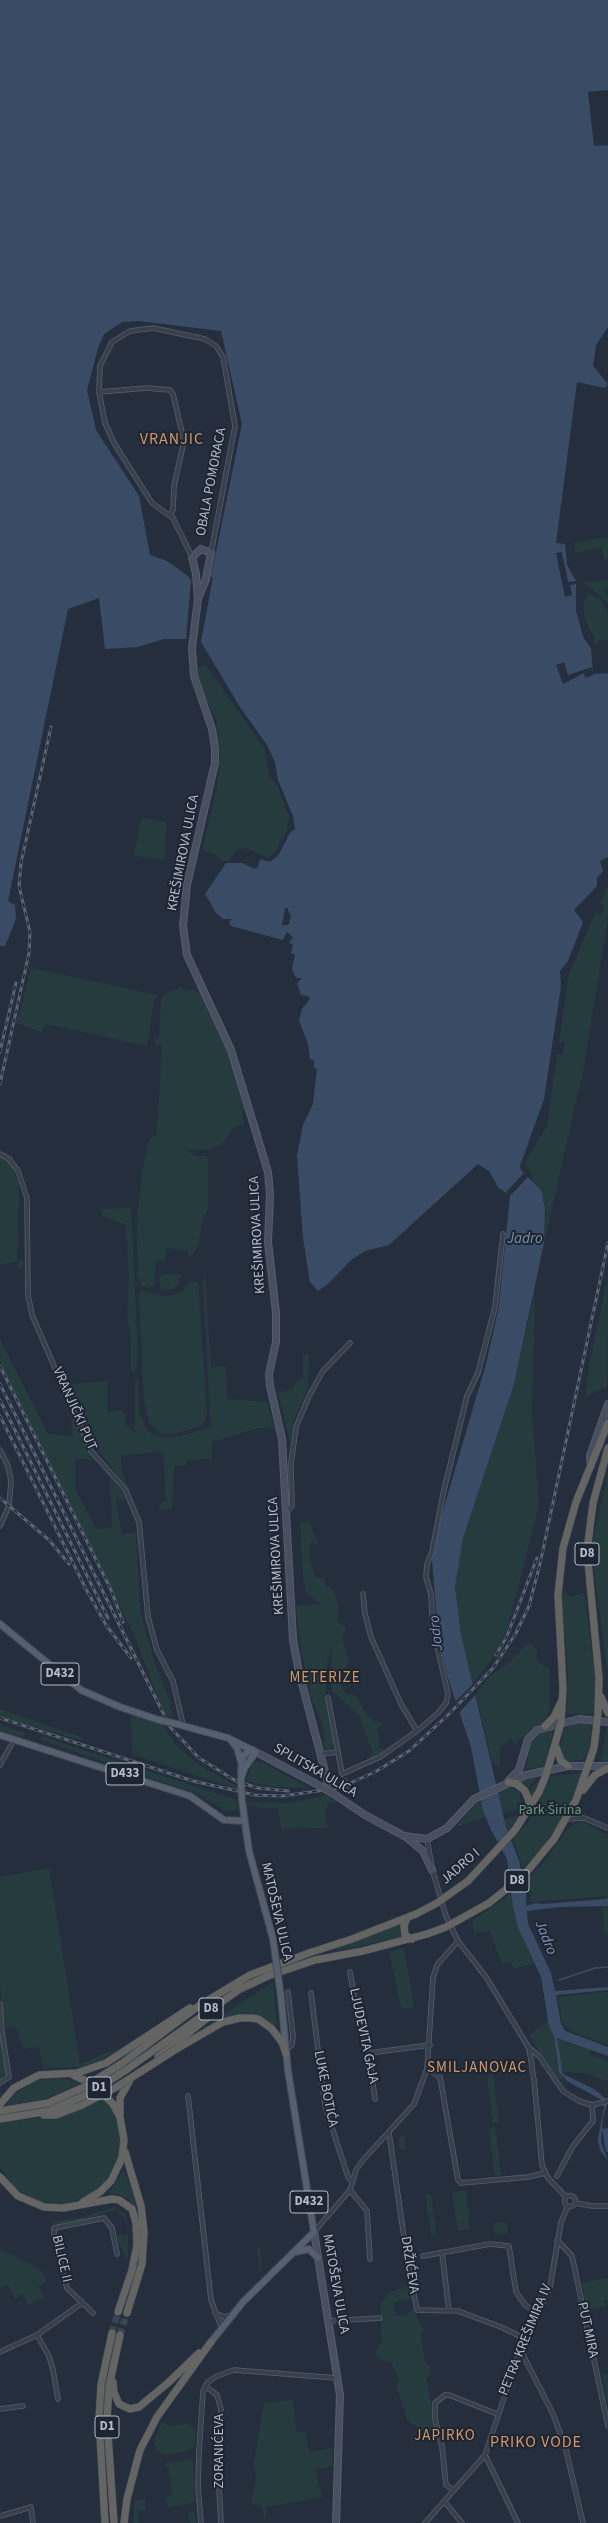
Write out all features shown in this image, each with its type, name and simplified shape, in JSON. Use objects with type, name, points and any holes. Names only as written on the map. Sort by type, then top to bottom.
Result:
[{"type":"highway","name":"D8","points":[[529,1810],[548,1769],[561,1723],[563,1696],[558,1613],[563,1548],[574,1509],[608,1423]]},
{"type":"highway","name":"D8","points":[[0,2111],[14,2110],[48,2103],[84,2087],[123,2067],[240,1989],[305,1963],[412,1939],[446,1927],[489,1903],[516,1882],[540,1856],[566,1819],[576,1800],[589,1765],[598,1721],[599,1692],[587,1551],[593,1503],[608,1448]]},
{"type":"highway","points":[[599,1692],[608,1713]]},
{"type":"highway","points":[[545,1726],[554,1717],[563,1696]]},
{"type":"highway","points":[[556,1745],[561,1761],[568,1766]]},
{"type":"highway","points":[[576,1800],[595,1775],[608,1767]]},
{"type":"highway","points":[[506,1783],[517,1784],[525,1791],[529,1801],[529,1810]]},
{"type":"highway","name":"JADRO I","points":[[407,1918],[437,1903],[468,1881],[515,1830],[529,1810]]},
{"type":"highway","name":"D8","points":[[0,2119],[36,2115],[69,2104],[88,2094],[200,2005],[260,1971],[407,1918]]},
{"type":"highway","points":[[407,1918],[404,1926],[405,1935],[412,1939]]},
{"type":"highway","points":[[66,2074],[84,2072],[101,2066],[168,2021],[192,2007],[200,2005]]},
{"type":"highway","points":[[120,2117],[120,2098],[127,2082],[211,2015],[214,2007]]},
{"type":"highway","points":[[36,2115],[56,2114],[82,2105],[115,2088],[178,2048],[223,2022],[240,2018],[258,2020],[271,2028],[282,2042],[286,2052]]},
{"type":"highway","name":"D1","points":[[0,2104],[14,2088],[39,2076],[66,2074],[80,2077],[99,2088],[113,2104],[120,2117],[124,2147],[140,2206],[144,2232],[142,2264],[127,2313]]},
{"type":"highway","points":[[0,2093],[14,2088]]},
{"type":"highway","points":[[72,2206],[93,2197],[111,2181],[121,2162],[124,2147]]},
{"type":"highway","points":[[0,2177],[18,2196],[35,2204],[53,2208],[112,2199],[126,2204],[135,2216],[137,2234],[135,2256],[118,2312]]},
{"type":"highway","name":"D1","points":[[106,2523],[99,2419],[101,2385],[112,2333]]},
{"type":"highway","name":"D1","points":[[114,2523],[107,2435],[109,2388],[113,2362],[120,2335]]},
{"type":"highway","points":[[113,2362],[113,2388],[116,2399],[124,2407],[139,2407],[169,2382],[211,2342]]},
{"type":"highway","points":[[124,2523],[128,2492],[140,2450],[157,2417],[211,2342]]},
{"type":"main road","name":"OBALA POMORACA","points":[[201,549],[211,553],[206,579],[198,599],[196,574],[192,557],[201,549]]},
{"type":"main road","name":"KREŠIMIROVA ULICA","points":[[198,599],[192,648],[193,669],[212,729],[215,749],[214,763],[187,885],[183,926],[187,955],[231,1050],[268,1172],[270,1194],[268,1242],[276,1313],[276,1342],[269,1374],[270,1386],[282,1439],[293,1640],[299,1672],[322,1754],[328,1786]]},
{"type":"main road","points":[[591,1466],[590,1456],[608,1404]]},
{"type":"main road","name":"SPLITSKA ULICA","points":[[0,1624],[81,1690],[128,1710],[159,1720],[183,1725],[228,1738],[320,1786],[328,1786],[334,1794],[355,1809],[404,1836],[427,1839]]},
{"type":"main road","points":[[506,1783],[519,1770],[528,1739],[545,1726],[579,1719],[608,1722]]},
{"type":"main road","name":"D433","points":[[0,1735],[190,1796],[224,1820],[244,1821]]},
{"type":"main road","points":[[228,1738],[237,1748],[241,1762]]},
{"type":"main road","points":[[241,1762],[246,1753],[254,1751]]},
{"type":"main road","name":"MATOŠEVA ULICA","points":[[241,1779],[244,1769],[254,1751]]},
{"type":"main road","name":"MATOŠEVA ULICA","points":[[241,1762],[244,1821],[249,1851],[273,1939],[281,1997],[286,2052],[338,2378],[340,2418],[336,2523]]},
{"type":"main road","points":[[427,1839],[447,1828],[474,1799],[506,1783],[548,1769],[589,1765],[608,1767]]},
{"type":"main road","points":[[404,1836],[423,1851],[432,1870]]},
{"type":"main road","name":"D432","points":[[211,2342],[234,2314],[314,2232]]},
{"type":"main road","points":[[292,2253],[309,2249],[318,2258]]},
{"type":"street","name":"OBALA POMORACA","points":[[192,557],[170,515],[158,509],[152,503],[114,443],[105,423],[99,392],[98,376],[104,355],[112,342],[130,331],[147,327],[167,330],[205,339],[220,351],[229,384],[236,426],[211,553]]},
{"type":"street","points":[[99,392],[147,388],[170,390],[174,394],[184,440],[174,486],[173,510],[170,515]]},
{"type":"street","name":"VRANJIČKI PUT","points":[[0,1154],[9,1158],[18,1171],[27,1198],[28,1295],[32,1315],[91,1451],[125,1489],[137,1516],[142,1547],[148,1617],[157,1650],[173,1681],[183,1725]]},
{"type":"street","points":[[342,1774],[380,1757],[417,1731],[438,1713],[446,1703],[448,1694],[433,1629],[431,1595],[426,1577],[427,1564],[434,1544],[443,1494],[467,1396],[478,1373],[495,1307],[503,1234]]},
{"type":"street","points":[[287,1511],[292,1506],[291,1463],[296,1427],[309,1396],[323,1371],[350,1343]]},
{"type":"street","points":[[0,1450],[8,1466],[11,1482],[9,1506],[0,1526]]},
{"type":"street","points":[[363,1594],[365,1614],[371,1637],[401,1704],[417,1731]]},
{"type":"street","points":[[328,1698],[337,1752],[350,1798]]},
{"type":"street","points":[[0,1766],[14,1740]]},
{"type":"street","points":[[322,1754],[337,1752]]},
{"type":"street","points":[[566,1819],[584,1818],[608,1828]]},
{"type":"street","points":[[427,1839],[432,1870],[446,1916],[458,1941],[492,1987],[529,2048],[539,2056],[563,2091],[579,2101],[592,2105],[601,2104],[607,2101]]},
{"type":"street","points":[[314,2232],[350,2190],[352,2181],[364,2159],[390,2133],[414,2104],[427,2069],[430,2045],[433,1978],[436,1965],[458,1941]]},
{"type":"street","name":"LJUDEVITA GAJA","points":[[350,1972],[357,2012],[369,2053],[376,2099]]},
{"type":"street","points":[[286,2052],[292,2045],[293,2036],[288,1992]]},
{"type":"street","name":"LUKE BOTIĆA","points":[[310,1993],[325,2106],[348,2177],[352,2181]]},
{"type":"street","points":[[0,2004],[2,2033],[9,2077],[0,2084]]},
{"type":"street","points":[[369,2053],[430,2045]]},
{"type":"street","points":[[529,2048],[534,2080],[540,2158],[544,2172],[566,2197]]},
{"type":"street","points":[[427,2069],[440,2077],[458,2180],[461,2183],[528,2177],[544,2172]]},
{"type":"street","points":[[188,2096],[211,2300],[215,2313],[221,2321],[222,2329]]},
{"type":"street","points":[[557,2176],[573,2146],[593,2121],[592,2105]]},
{"type":"street","name":"DRŽIĆEVA","points":[[390,2133],[414,2302],[417,2310],[424,2312],[450,2311],[478,2318],[524,2338]]},
{"type":"street","points":[[350,2190],[366,2211],[370,2259]]},
{"type":"street","points":[[566,2197],[572,2196],[575,2203]]},
{"type":"street","points":[[566,2197],[564,2202],[568,2206],[575,2203],[592,2206],[608,2206]]},
{"type":"street","name":"PETRA KREŠIMIRA IV","points":[[425,2523],[485,2455],[497,2414],[524,2338],[536,2312],[542,2306],[550,2287],[561,2222],[568,2206]]},
{"type":"street","name":"BILICE II","points":[[93,2313],[68,2288],[54,2237],[54,2228],[104,2218],[112,2228],[117,2254]]},
{"type":"street","name":"PUT MIRA","points":[[557,2240],[572,2256],[608,2426]]},
{"type":"street","points":[[423,2256],[490,2244],[509,2246],[516,2292],[525,2305],[536,2312]]},
{"type":"street","points":[[442,2253],[450,2311]]},
{"type":"street","points":[[0,2352],[37,2335],[82,2303]]},
{"type":"street","points":[[215,2313],[224,2317],[234,2314]]},
{"type":"street","points":[[329,2321],[380,2318]]},
{"type":"street","points":[[37,2335],[49,2356],[58,2399]]},
{"type":"street","points":[[520,2349],[554,2416],[570,2465],[582,2523]]},
{"type":"street","points":[[201,2523],[198,2481],[203,2390],[205,2386],[217,2376],[234,2370],[338,2378]]},
{"type":"street","name":"ZORANIĆEVA","points":[[205,2386],[217,2395],[221,2408],[218,2468],[221,2523]]},
{"type":"street","points":[[454,2490],[446,2485],[442,2447],[435,2418],[435,2403],[445,2395],[497,2414]]},
{"type":"street","points":[[0,2409],[23,2406]]},
{"type":"street","points":[[485,2455],[518,2523]]},
{"type":"street","points":[[444,2502],[462,2523]]},
{"type":"street","points":[[0,2516],[31,2507],[33,2523]]},
{"type":"green space","points":[[608,537],[608,559],[604,559],[602,547],[576,553],[574,543]]},
{"type":"green space","points":[[608,580],[608,588],[604,591],[608,597],[608,603],[594,590],[582,582]]},
{"type":"green space","points":[[588,593],[601,600],[608,612],[608,640],[599,641],[594,646],[595,636],[588,627],[583,607]]},
{"type":"green space","points":[[205,664],[264,748],[270,778],[277,785],[289,817],[287,830],[276,851],[268,858],[246,848],[236,851],[228,861],[222,861],[214,854],[202,850],[218,782],[220,759],[216,719],[200,687],[195,669]]},
{"type":"green space","points":[[141,818],[166,822],[165,860],[134,856]]},
{"type":"green space","points":[[608,885],[608,918],[583,1071],[544,1243],[546,1213],[543,1197],[532,1178],[532,1173],[524,1164],[547,1126],[557,1054],[563,1055],[565,1043],[559,1042],[569,974],[595,913],[600,916],[605,906],[600,903]]},
{"type":"green space","points":[[31,968],[157,995],[154,1000],[147,1046],[46,1024],[41,1032],[15,1022],[20,1013]]},
{"type":"green space","points":[[183,986],[183,992],[193,990],[200,993],[230,1054],[234,1077],[234,1072],[245,1110],[242,1113],[244,1124],[233,1128],[221,1145],[206,1150],[183,1149],[198,1156],[206,1156],[208,1159],[208,1207],[202,1222],[198,1246],[192,1256],[188,1257],[188,1251],[167,1248],[165,1261],[156,1261],[154,1286],[149,1288],[141,1285],[138,1277],[137,1224],[142,1172],[150,1138],[156,1135],[155,1129],[157,1133],[162,1046],[155,1044],[156,1038],[159,1038],[161,1001],[165,994]]},
{"type":"green space","points":[[0,1157],[6,1160],[12,1167],[19,1183],[17,1260],[24,1261],[23,1268],[18,1269],[17,1262],[0,1264]]},
{"type":"green space","points":[[131,1208],[138,1357],[135,1373],[131,1370],[131,1342],[127,1316],[129,1280],[126,1225],[102,1216],[101,1209]]},
{"type":"green space","points":[[205,1272],[211,1367],[226,1366],[227,1399],[267,1402],[274,1429],[258,1428],[212,1442],[212,1459],[187,1460],[185,1466],[174,1466],[172,1508],[160,1511],[159,1505],[166,1500],[163,1452],[121,1455],[122,1473],[132,1494],[99,1451],[99,1447],[96,1448],[71,1393],[70,1384],[107,1381],[108,1413],[120,1410],[124,1412],[126,1426],[135,1433],[135,1376],[138,1381],[139,1410],[146,1429],[153,1435],[164,1438],[182,1436],[211,1427],[203,1284]]},
{"type":"green space","points":[[165,1274],[181,1275],[178,1285],[172,1289],[161,1290],[159,1279],[160,1276]]},
{"type":"green space","points":[[608,1277],[607,1387],[586,1396],[590,1360]]},
{"type":"green space","points":[[191,1280],[191,1282],[198,1282],[207,1414],[205,1421],[201,1426],[177,1433],[161,1434],[149,1423],[144,1402],[139,1296],[140,1291],[166,1296],[177,1294],[185,1288]]},
{"type":"green space","points":[[535,1292],[532,1412],[539,1505],[508,1627],[491,1660],[473,1684],[461,1634],[455,1587],[463,1538],[514,1384]]},
{"type":"green space","points":[[0,1339],[48,1434],[72,1436],[71,1414],[78,1426],[93,1460],[75,1459],[76,1490],[96,1529],[112,1528],[110,1476],[127,1499],[116,1500],[122,1535],[136,1532],[140,1610],[155,1664],[170,1701],[172,1717],[167,1716],[164,1712],[134,1635],[0,1362]]},
{"type":"green space","points":[[309,1354],[308,1388],[293,1422],[290,1442],[278,1392],[287,1391],[294,1387],[296,1381],[303,1379],[303,1355]]},
{"type":"green space","points":[[608,1475],[608,1675],[591,1548]]},
{"type":"green space","points":[[309,1521],[319,1548],[313,1540],[310,1545],[310,1558],[315,1577],[324,1578],[325,1585],[333,1589],[338,1605],[337,1621],[346,1628],[342,1638],[349,1661],[341,1674],[341,1686],[346,1694],[356,1696],[367,1715],[375,1723],[382,1722],[377,1729],[380,1748],[385,1751],[366,1761],[373,1753],[359,1715],[332,1691],[331,1647],[327,1663],[326,1695],[334,1745],[330,1750],[325,1749],[323,1725],[311,1698],[301,1649],[296,1606],[320,1604],[306,1592],[303,1577],[300,1522]]},
{"type":"green space","points":[[563,1592],[571,1597],[584,1593],[596,1685],[595,1714],[567,1714],[568,1676],[562,1604]]},
{"type":"green space","points":[[532,1644],[537,1651],[536,1661],[550,1669],[550,1708],[548,1716],[542,1723],[529,1731],[515,1745],[511,1738],[500,1748],[500,1767],[492,1762],[476,1694],[490,1676],[506,1665],[526,1645]]},
{"type":"green space","points":[[0,1709],[83,1738],[82,1741],[0,1716]]},
{"type":"green space","points":[[131,1715],[161,1723],[177,1746],[186,1754],[202,1767],[237,1786],[237,1789],[132,1754]]},
{"type":"green space","name":"Park Širina","points":[[575,1722],[582,1722],[590,1726],[592,1733],[589,1752],[582,1760],[567,1761],[561,1757],[559,1751],[564,1730]]},
{"type":"green space","points":[[0,1725],[25,1733],[23,1737],[0,1730]]},
{"type":"green space","name":"Park Širina","points":[[554,1727],[544,1767],[526,1769],[530,1743],[533,1737],[545,1729]]},
{"type":"green space","points":[[607,1727],[608,1728],[608,1763],[601,1761]]},
{"type":"green space","points":[[41,1736],[237,1800],[238,1809],[228,1812],[198,1794],[50,1743],[40,1739]]},
{"type":"green space","points":[[253,1763],[263,1763],[309,1788],[277,1787],[246,1781]]},
{"type":"green space","name":"Park Širina","points":[[582,1773],[563,1818],[540,1851],[523,1868],[513,1839],[528,1823],[551,1776]]},
{"type":"green space","points":[[535,1777],[536,1779],[527,1788],[520,1782]]},
{"type":"green space","points":[[540,1778],[537,1789],[531,1798],[528,1792]]},
{"type":"green space","points":[[511,1787],[520,1793],[521,1808],[503,1813],[498,1792]]},
{"type":"green space","points":[[326,1795],[338,1802],[328,1803],[325,1812],[328,1827],[321,1828],[281,1829],[278,1808],[261,1808],[247,1805],[247,1802],[291,1803]]},
{"type":"green space","points":[[482,1802],[486,1817],[455,1827],[475,1805]]},
{"type":"green space","points":[[519,1815],[519,1817],[508,1832],[504,1820]]},
{"type":"green space","points":[[578,1822],[583,1822],[608,1835],[608,1896],[531,1902],[529,1877],[543,1863],[567,1830]]},
{"type":"green space","points":[[49,1868],[80,2064],[121,2047],[94,2065],[85,2067],[44,2068],[39,2047],[23,2049],[18,2029],[5,2028],[0,1987],[0,1877]]},
{"type":"green space","points":[[512,1893],[518,1928],[534,1963],[514,1969],[511,1963],[501,1963],[490,1931],[476,1933],[475,1939],[472,1921]]},
{"type":"green space","points":[[602,1906],[608,1907],[608,1934],[605,1934]]},
{"type":"green space","points":[[400,1925],[402,1937],[336,1951],[335,1946]]},
{"type":"green space","points":[[404,1948],[414,2008],[401,2008],[389,1952]]},
{"type":"green space","points":[[273,1982],[277,2026],[257,2015],[244,2013],[218,2021],[200,2030]]},
{"type":"green space","points":[[608,1992],[608,2045],[573,2032],[563,2025],[558,1997]]},
{"type":"green space","points":[[548,2021],[554,2036],[557,2066],[566,2085],[549,2066],[529,2035]]},
{"type":"green space","points":[[0,2037],[7,2074],[0,2080]]},
{"type":"green space","points":[[557,2038],[591,2050],[590,2055],[608,2061],[608,2081],[584,2073],[562,2072]]},
{"type":"green space","points":[[493,2075],[499,2122],[493,2123],[487,2076]]},
{"type":"green space","points":[[60,2078],[81,2083],[47,2098],[4,2106],[11,2097],[31,2083],[39,2080]]},
{"type":"green space","points":[[100,2092],[114,2110],[121,2132],[120,2154],[104,2184],[88,2196],[64,2204],[37,2201],[14,2187],[0,2167],[0,2123],[38,2118],[55,2113]]},
{"type":"green space","points":[[495,2127],[501,2175],[495,2176],[489,2128]]},
{"type":"green space","points":[[404,2135],[406,2149],[400,2150],[398,2139]]},
{"type":"green space","points":[[124,2170],[139,2214],[129,2200],[118,2194],[107,2194]]},
{"type":"green space","points":[[466,2190],[470,2229],[458,2231],[452,2192]]},
{"type":"green space","points":[[431,2194],[434,2214],[428,2215],[426,2195]]},
{"type":"green space","points":[[114,2207],[125,2215],[128,2226],[124,2217],[116,2210],[57,2226],[51,2222],[84,2217]]},
{"type":"green space","points":[[434,2216],[436,2234],[431,2235],[429,2217]]},
{"type":"green space","points":[[506,2222],[508,2233],[495,2235],[493,2223]]},
{"type":"green space","points":[[128,2226],[128,2258],[125,2258],[116,2235],[127,2235]]},
{"type":"green space","points":[[257,2248],[260,2248],[262,2270],[260,2270]]},
{"type":"green space","points":[[0,2249],[40,2269],[47,2281],[38,2286],[44,2297],[28,2305],[23,2294],[15,2299],[8,2285],[0,2288]]},
{"type":"green space","points":[[608,2278],[608,2299],[604,2300],[606,2307],[587,2310],[582,2283]]},
{"type":"green space","points":[[409,2285],[412,2298],[393,2303],[396,2315],[404,2316],[413,2309],[424,2331],[420,2331],[425,2361],[430,2367],[431,2376],[426,2377],[436,2430],[426,2433],[407,2420],[397,2388],[399,2379],[391,2362],[379,2359],[375,2353],[382,2342],[380,2305],[389,2293]]},
{"type":"green space","points":[[608,2374],[608,2406],[602,2375]]},
{"type":"green space","points":[[293,2400],[296,2432],[305,2432],[309,2452],[332,2448],[333,2466],[315,2470],[322,2497],[266,2507],[266,2523],[262,2508],[251,2503],[256,2480],[254,2462],[264,2403]]},
{"type":"green space","points":[[163,2422],[170,2426],[188,2424],[194,2428],[196,2434],[194,2447],[187,2451],[165,2455],[158,2451],[153,2441]]},
{"type":"green space","points":[[190,2459],[193,2462],[194,2502],[168,2508],[166,2497],[172,2496],[169,2467],[166,2467],[166,2463]]},
{"type":"green space","points":[[145,2499],[146,2510],[137,2511],[139,2523],[133,2523],[135,2500]]},
{"type":"green space","points":[[194,2511],[196,2523],[190,2523],[188,2512]]},
{"type":"water","name":"Jadro","points":[[0,0],[608,0],[608,90],[588,92],[594,146],[608,145],[608,327],[596,345],[593,366],[608,384],[605,388],[577,382],[556,543],[565,544],[567,565],[576,581],[576,611],[583,637],[591,648],[593,674],[608,673],[608,857],[600,861],[603,871],[597,878],[597,886],[574,910],[583,922],[568,961],[560,971],[561,986],[544,1099],[520,1166],[521,1170],[541,1190],[545,1208],[544,1243],[514,1384],[463,1538],[455,1587],[461,1634],[506,1827],[519,1861],[526,1890],[526,1906],[536,1903],[542,1904],[606,1899],[608,1897],[608,1906],[559,1907],[527,1911],[528,1924],[551,1973],[555,1991],[608,1987],[608,1990],[556,1995],[561,2024],[565,2031],[608,2047],[608,2056],[557,2038],[563,2074],[594,2089],[606,2099],[607,2105],[603,2117],[601,2142],[608,2161],[600,2150],[598,2139],[604,2107],[602,2100],[567,2081],[559,2072],[554,2036],[549,2026],[541,1977],[518,1928],[513,1906],[507,1859],[491,1830],[483,1810],[471,1747],[447,1675],[438,1636],[432,1559],[440,1521],[486,1364],[499,1306],[510,1196],[498,1187],[490,1172],[478,1164],[389,1245],[365,1251],[351,1260],[328,1284],[318,1291],[310,1282],[303,1238],[297,1156],[303,1125],[313,1104],[317,1069],[314,1067],[314,1060],[310,1059],[308,1044],[299,1020],[302,1009],[310,999],[308,996],[301,995],[297,983],[302,978],[296,978],[292,969],[295,954],[291,954],[293,944],[289,943],[293,937],[287,932],[283,940],[231,926],[229,922],[232,919],[223,919],[216,913],[205,894],[226,863],[242,863],[255,869],[258,867],[260,859],[270,862],[278,856],[290,833],[295,829],[293,816],[278,780],[275,762],[267,745],[240,707],[201,642],[213,577],[211,577],[242,424],[221,331],[139,321],[122,322],[104,334],[98,348],[87,390],[96,430],[139,496],[150,555],[167,561],[188,576],[191,581],[186,639],[164,639],[138,647],[105,649],[99,598],[68,609],[8,901],[15,905],[16,919],[5,946],[0,946]],"holes":[[[285,908],[287,908],[291,916],[289,924],[282,926]]]},
{"type":"water","points":[[608,2128],[608,2152],[606,2152],[602,2129]]},
{"type":"pier","points":[[562,552],[568,582],[576,581],[576,584],[570,585],[572,595],[565,597],[556,553]]},
{"type":"pier","points":[[564,662],[568,675],[592,667],[593,675],[585,678],[584,673],[563,684],[556,665]]},
{"type":"pier","points":[[524,1173],[528,1177],[510,1196],[506,1192]]},
{"type":"pier","points":[[475,1682],[477,1693],[459,1713],[455,1702]]},
{"type":"waterway","points":[[559,1980],[595,1968],[608,1967]]},
{"type":"tunnel","points":[[112,2333],[118,2312]]},
{"type":"tunnel","points":[[120,2335],[127,2313]]},
{"type":"railway","points":[[0,1084],[29,953],[30,932],[19,886],[21,863],[51,727]]},
{"type":"railway","points":[[0,1052],[16,983]]},
{"type":"railway","points":[[0,1718],[193,1781],[255,1795],[282,1796],[339,1788],[375,1772],[409,1751],[450,1713],[493,1668],[516,1633],[529,1606],[540,1564],[608,1243]]},
{"type":"railway","points":[[0,1366],[111,1590],[123,1622]]},
{"type":"railway","points":[[0,1384],[170,1727],[199,1758],[236,1781],[258,1788],[288,1791]]},
{"type":"railway","points":[[0,1400],[108,1618]]},
{"type":"railway","points":[[0,1416],[86,1589],[106,1625],[131,1658]]},
{"type":"railway","points":[[0,1498],[49,1540],[69,1564]]},
{"type":"railway","points":[[496,1655],[507,1636],[537,1558]]},
{"type":"district","name":"VRANJIC","points":[[172,440]]},
{"type":"district","name":"METERIZE","points":[[325,1679]]},
{"type":"district","name":"SMILJANOVAC","points":[[477,2069]]},
{"type":"district","name":"JAPIRKO","points":[[445,2437]]},
{"type":"district","name":"PRIKO VODE","points":[[536,2443]]}]
